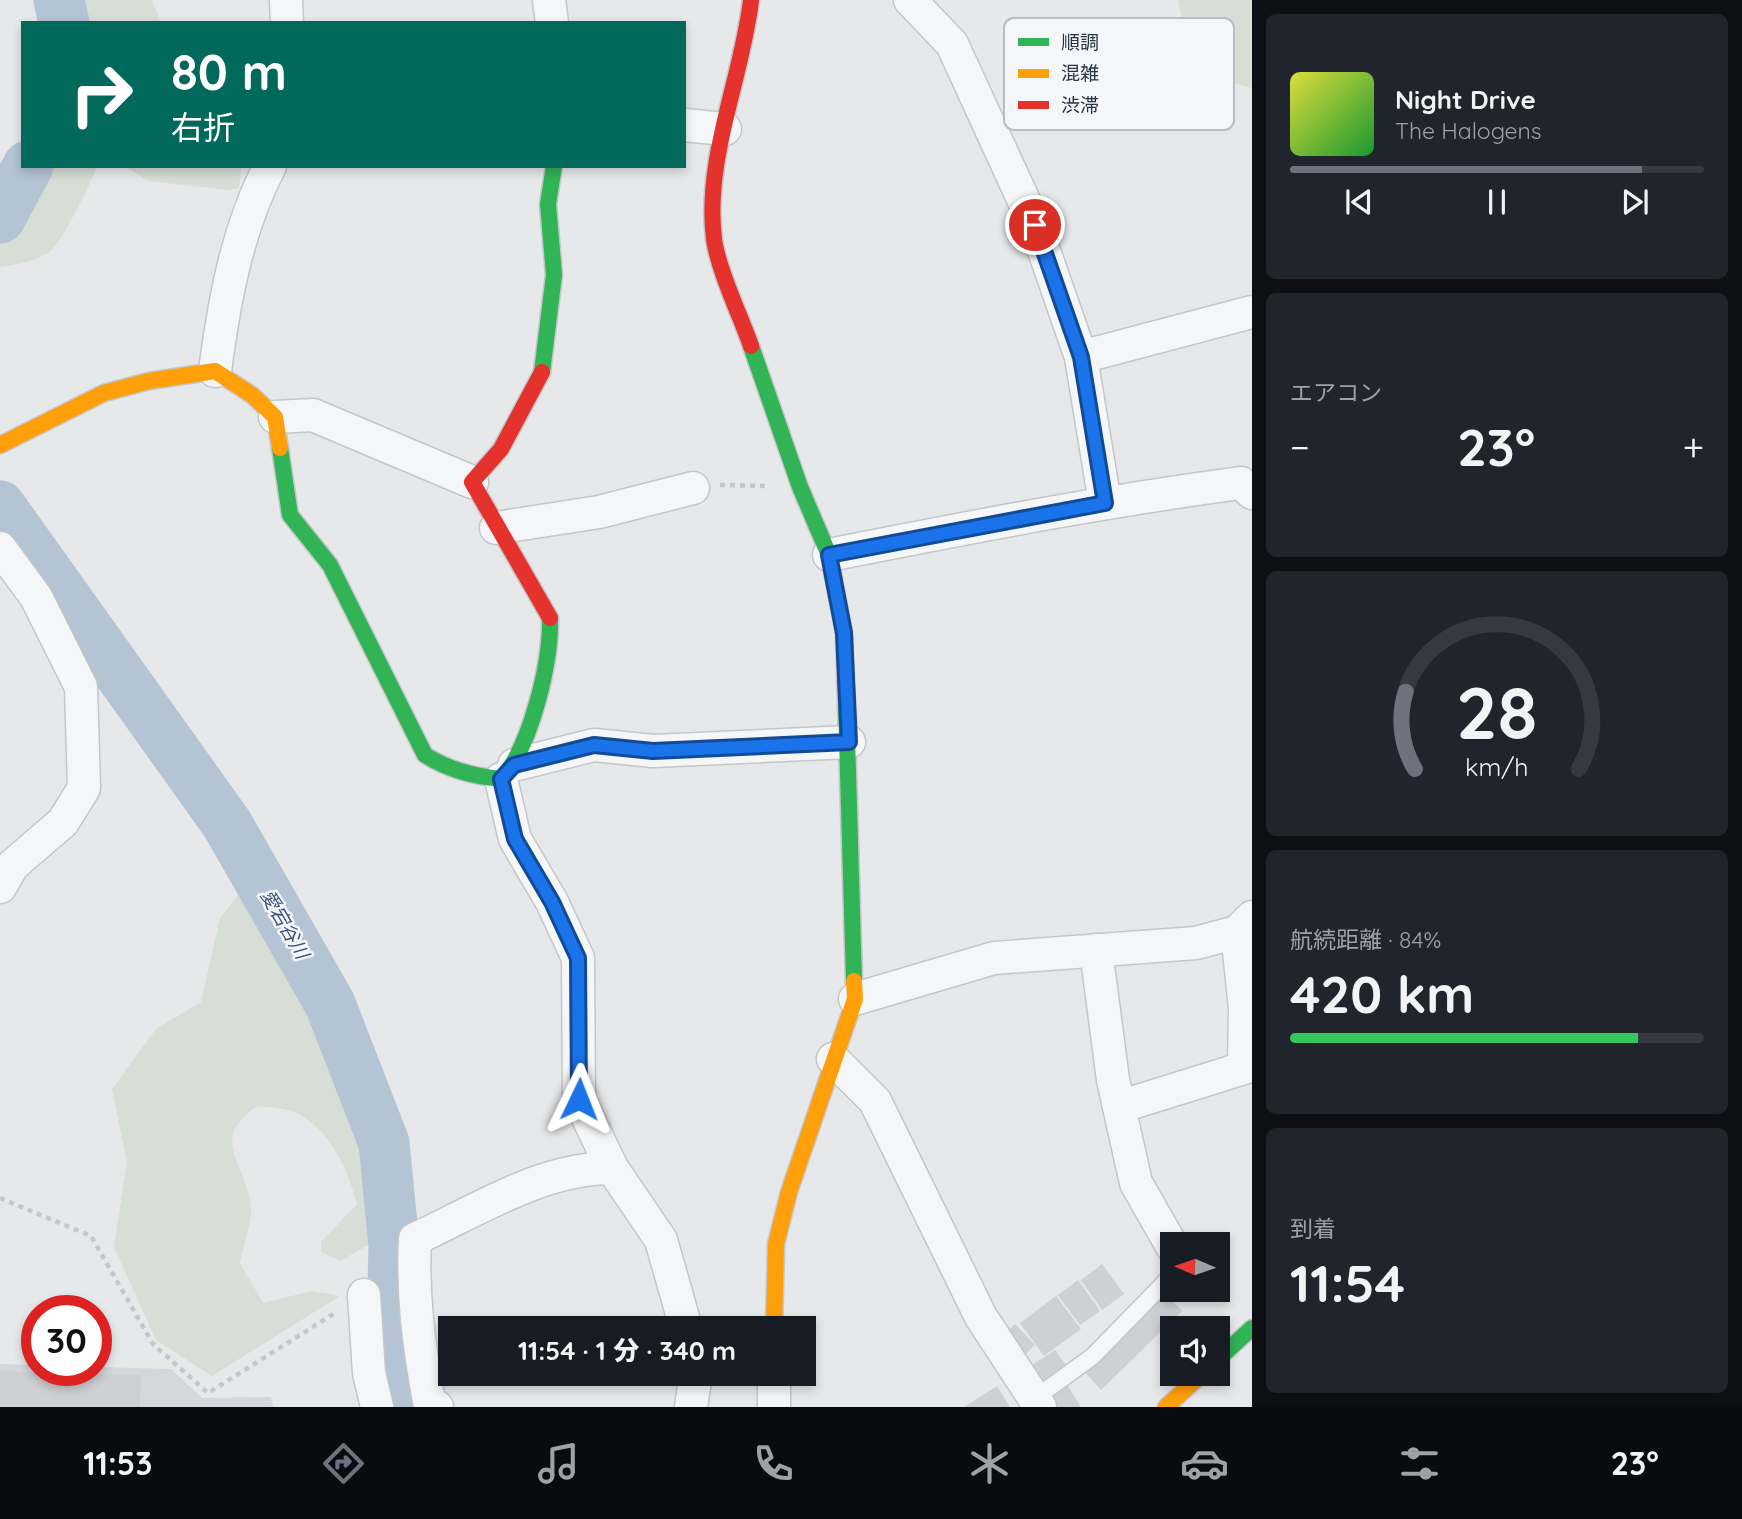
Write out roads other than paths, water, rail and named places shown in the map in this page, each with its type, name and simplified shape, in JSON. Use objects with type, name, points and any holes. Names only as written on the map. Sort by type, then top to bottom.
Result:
[{"type":"street","points":[[549,0],[552,21]]},
{"type":"street","points":[[751,0],[746,44],[712,195],[714,240],[800,487],[829,555],[844,633],[855,999],[789,1192],[776,1244],[774,1316]]},
{"type":"street","points":[[910,0],[952,44],[1035,225],[1081,357],[1105,503]]},
{"type":"street","points":[[686,125],[725,128]]},
{"type":"street","points":[[215,371],[224,304],[242,239],[269,168]]},
{"type":"street","points":[[472,482],[501,449],[543,370],[554,275],[548,204],[554,168]]},
{"type":"street","points":[[1081,357],[1252,312]]},
{"type":"street","points":[[6,443],[104,393],[149,381],[215,371],[252,395],[275,416],[290,515],[330,565],[425,755],[441,767],[470,775],[508,772],[594,745],[653,751],[849,742]]},
{"type":"street","points":[[275,416],[313,415],[472,482],[550,619],[547,670],[508,772],[515,839],[552,902],[578,958],[579,1099],[612,1168],[661,1240],[683,1316]]},
{"type":"street","points":[[829,555],[1105,503],[1241,483],[1252,493]]},
{"type":"street","points":[[496,528],[599,512],[693,488]]},
{"type":"street","points":[[0,548],[36,597],[81,687],[84,788],[63,822],[4,869]]},
{"type":"street","points":[[855,999],[993,958],[1196,943],[1244,925],[1244,1068],[1119,1107]]},
{"type":"street","points":[[1096,950],[1119,1107],[1136,1183],[1164,1232]]},
{"type":"street","points":[[833,1059],[875,1101],[981,1317],[1037,1403]]},
{"type":"street","points":[[432,1405],[419,1347],[413,1281],[415,1239],[541,1180],[586,1168],[612,1168]]},
{"type":"street","points":[[364,1295],[369,1373],[377,1407]]},
{"type":"street","points":[[1230,1348],[1252,1328]]},
{"type":"street","points":[[691,1407],[694,1386]]},
{"type":"street","points":[[774,1386],[774,1407]]},
{"type":"street","points":[[1166,1407],[1189,1386]]},
{"type":"lane","points":[[1037,1403],[1093,1356],[1160,1287]]},
{"type":"waterway","name":"愛宕谷川","points":[[59,0],[64,21]]},
{"type":"waterway","name":"愛宕谷川","points":[[0,218],[27,168]]},
{"type":"waterway","name":"愛宕谷川","points":[[0,506],[227,824],[330,1004],[384,1143],[394,1245],[392,1328],[396,1374],[404,1407]]}]
